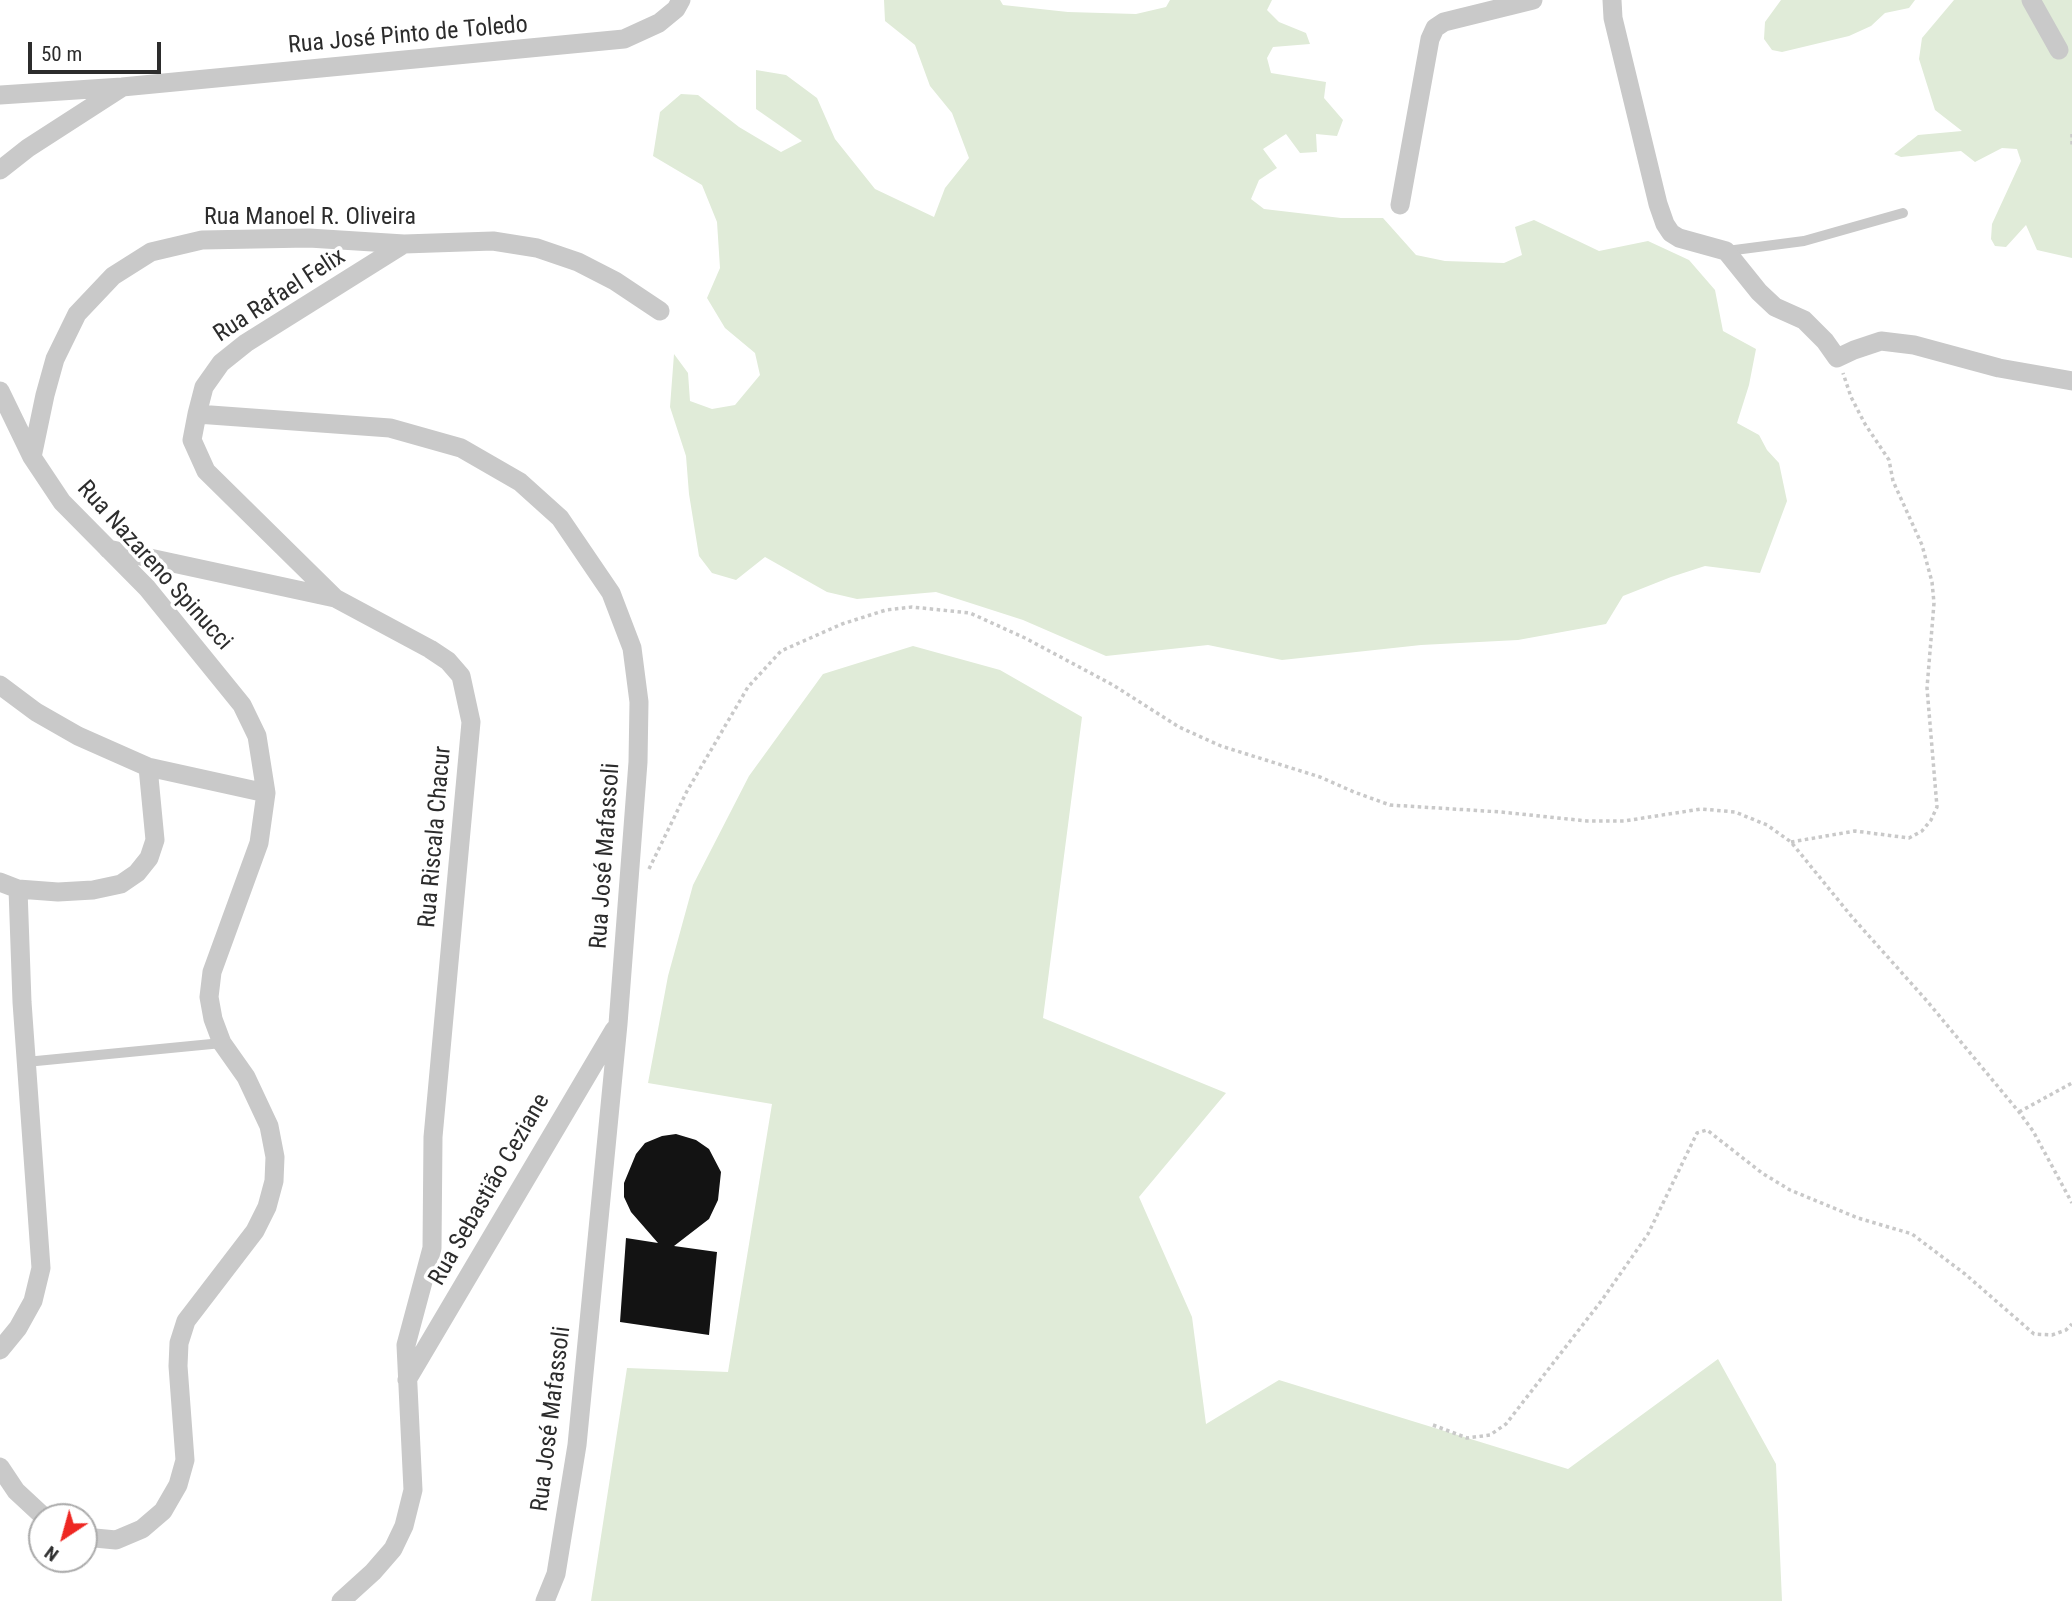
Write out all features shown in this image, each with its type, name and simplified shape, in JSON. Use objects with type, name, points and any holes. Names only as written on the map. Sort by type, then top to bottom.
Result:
[{"type":"street","name":"Rua José Pinto de Toledo","points":[[0,95],[122,87],[624,39],[659,23],[676,9],[681,0]]},
{"type":"street","points":[[1399,205],[1430,39],[1435,28],[1444,22],[1533,0]]},
{"type":"street","points":[[2031,0],[2059,50]]},
{"type":"street","points":[[1612,9],[1665,224],[1679,238],[1726,251],[1759,292],[1776,307],[1804,320],[1838,358],[1854,349],[1881,341],[1914,345],[1999,368],[2072,381]]},
{"type":"street","points":[[0,170],[28,148],[122,87]]},
{"type":"street","name":"Rua Manoel R. Oliveira","points":[[32,457],[55,359],[77,314],[113,275],[151,252],[202,240],[309,238],[404,244],[494,241],[537,248],[587,267],[660,310]]},
{"type":"street","name":"Rua Rafael Felix","points":[[335,598],[206,471],[192,440],[197,414],[204,387],[221,363],[246,343],[404,244]]},
{"type":"street","name":"Rua Nazareno Spinucci","points":[[0,391],[32,457],[62,502],[148,588],[242,705],[257,736],[266,793],[259,843],[212,972],[209,997],[213,1019],[222,1043],[246,1077],[269,1126],[275,1157],[274,1181],[267,1207],[255,1231],[186,1321],[179,1343],[178,1366],[185,1460],[178,1485],[163,1511],[142,1529],[116,1540],[98,1538]]},
{"type":"street","name":"Rua José Mafassoli","points":[[197,414],[390,428],[461,447],[520,482],[561,518],[611,593],[632,648],[639,702],[638,762],[618,1024],[577,1445],[556,1574],[545,1601]]},
{"type":"street","name":"Rua Riscala Chacur","points":[[107,549],[335,598],[430,649],[448,661],[461,676],[471,722],[433,1137],[432,1248],[406,1345],[413,1490],[404,1526],[393,1549],[373,1572],[341,1601]]},
{"type":"street","points":[[0,685],[36,712],[78,736],[148,767],[266,793]]},
{"type":"street","points":[[0,1350],[18,1328],[33,1301],[41,1268],[26,1062],[9,885],[58,892],[93,890],[121,884],[138,873],[149,858],[155,840],[148,767]]},
{"type":"street","name":"Rua Sebastião Ceziane","points":[[406,1381],[618,1024]]},
{"type":"street","points":[[0,1467],[16,1491],[29,1503]]},
{"type":"lane","points":[[1726,251],[1804,241],[1903,213]]},
{"type":"lane","points":[[26,1062],[222,1043]]},
{"type":"path","points":[[2072,134],[2072,147]]},
{"type":"path","points":[[1791,842],[1855,831],[1909,838],[1922,831],[1937,807],[1927,688],[1934,603],[1932,582],[1922,545],[1892,481],[1889,460],[1851,397],[1838,358]]},
{"type":"path","points":[[644,878],[687,791],[748,687],[781,651],[842,624],[886,610],[912,607],[970,613],[1026,638],[1113,685],[1179,727],[1221,746],[1320,777],[1390,805],[1501,811],[1599,821],[1624,821],[1701,809],[1735,813],[1767,825],[1791,842],[2019,1112],[2033,1130],[2072,1203]]},
{"type":"path","points":[[2019,1112],[2072,1083]]},
{"type":"path","points":[[1433,1425],[1467,1438],[1490,1435],[1506,1424],[1594,1311],[1648,1234],[1697,1133],[1707,1130],[1762,1173],[1790,1190],[1858,1218],[1912,1234],[1965,1274],[2034,1334],[2052,1335],[2066,1330],[2072,1324]]},
{"type":"green space","points":[[884,0],[1000,0],[1003,5],[1068,12],[1136,14],[1166,7],[1170,0],[1272,0],[1267,10],[1279,22],[1306,33],[1310,44],[1273,47],[1267,58],[1271,73],[1326,82],[1324,98],[1343,120],[1337,136],[1316,134],[1317,152],[1300,153],[1286,134],[1263,149],[1277,168],[1259,180],[1251,199],[1264,209],[1341,218],[1383,218],[1416,255],[1445,261],[1504,263],[1522,255],[1515,227],[1534,220],[1599,251],[1648,241],[1689,260],[1715,290],[1723,331],[1756,349],[1749,385],[1737,423],[1759,435],[1767,450],[1779,463],[1787,501],[1760,573],[1705,566],[1671,577],[1623,596],[1606,624],[1518,640],[1421,645],[1282,660],[1208,645],[1106,656],[1023,620],[936,592],[857,599],[827,592],[765,557],[736,580],[712,573],[699,556],[686,456],[670,407],[674,354],[688,373],[690,401],[712,409],[735,405],[760,375],[755,353],[725,328],[707,298],[720,268],[717,222],[702,185],[653,156],[660,112],[681,94],[698,95],[739,127],[781,152],[802,141],[756,109],[756,70],[786,75],[817,98],[835,139],[875,189],[934,217],[945,188],[969,158],[952,113],[930,86],[915,45],[885,21]]},
{"type":"green space","points":[[1781,0],[1915,0],[1909,8],[1885,13],[1871,26],[1849,36],[1782,52],[1772,50],[1764,39],[1765,22]]},
{"type":"green space","points":[[1954,0],[2072,0],[2072,258],[2037,250],[2026,225],[2006,247],[1995,246],[1991,239],[1992,224],[2021,161],[2017,149],[2002,148],[1975,162],[1961,151],[1901,157],[1894,154],[1918,135],[1962,131],[1935,110],[1919,59],[1922,38]]},
{"type":"green space","points":[[913,646],[1000,670],[1082,717],[1043,1018],[1226,1093],[1139,1197],[1192,1317],[1206,1424],[1279,1380],[1568,1469],[1718,1359],[1776,1464],[1782,1601],[591,1601],[627,1368],[728,1372],[772,1104],[648,1083],[668,976],[693,885],[749,776],[823,674]]},
{"type":"building","points":[[676,1134],[696,1140],[709,1149],[721,1172],[718,1200],[709,1219],[674,1246],[717,1252],[709,1335],[620,1322],[626,1238],[658,1243],[631,1212],[624,1197],[624,1183],[636,1154],[645,1143]]}]
